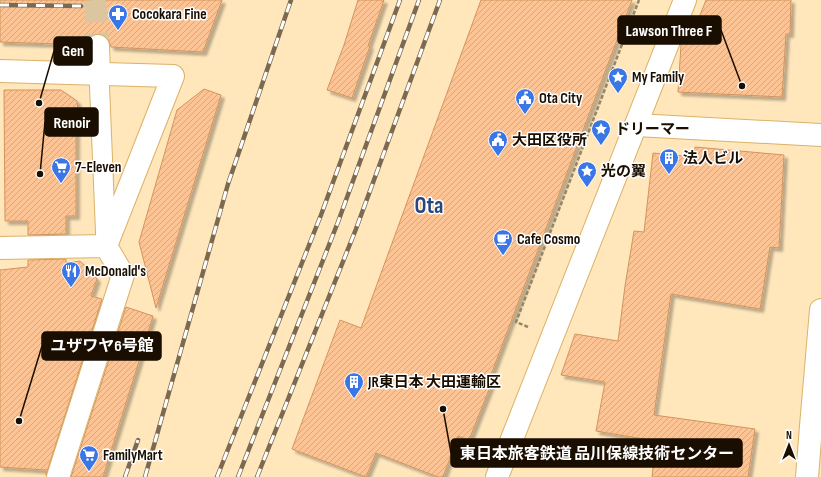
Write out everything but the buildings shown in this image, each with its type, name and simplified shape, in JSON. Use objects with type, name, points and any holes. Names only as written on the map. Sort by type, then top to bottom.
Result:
[{"type":"street","points":[[497,477],[685,0]]},
{"type":"street","points":[[58,477],[123,275],[106,246],[98,46]]},
{"type":"street","points":[[0,71],[173,76],[106,246]]},
{"type":"street","points":[[636,124],[821,135]]},
{"type":"street","points":[[0,248],[106,246]]},
{"type":"street","points":[[807,477],[816,426],[821,310]]},
{"type":"path","points":[[529,328],[516,322],[639,0]]},
{"type":"tunnel","points":[[95,0],[98,46]]},
{"type":"railway","points":[[145,477],[228,184],[291,0]]},
{"type":"railway","points":[[217,477],[321,215],[400,0]]},
{"type":"railway","points":[[238,477],[338,222],[419,0]]},
{"type":"railway","points":[[257,477],[356,229],[440,0]]},
{"type":"railway","points":[[0,5],[81,6]]},
{"type":"railway","points":[[125,477],[138,440]]},
{"type":"place","name":"Cocokara Fine","points":[[118,31]]},
{"type":"place","name":"Lawson Three F","points":[[742,86]]},
{"type":"place","name":"My Family","points":[[618,94]]},
{"type":"place","name":"Gen","points":[[39,103]]},
{"type":"place","name":"Ota City","points":[[525,115]]},
{"type":"place","name":"ドリーマー","points":[[601,146]]},
{"type":"place","name":"大田区役所","points":[[498,157]]},
{"type":"place","name":"Renoir","points":[[40,174]]},
{"type":"place","name":"法人ビル","points":[[669,175]]},
{"type":"place","name":"7-Eleven","points":[[61,184]]},
{"type":"place","name":"光の翼","points":[[587,188]]},
{"type":"place","name":"Cafe Cosmo","points":[[503,256]]},
{"type":"place","name":"McDonald's","points":[[71,288]]},
{"type":"place","name":"JR東日本 大田運輸区","points":[[354,399]]},
{"type":"place","name":"東日本旅客鉄道 品川保線技術センター","points":[[443,409]]},
{"type":"place","name":"ユザワヤ6号館","points":[[19,421]]},
{"type":"place","name":"FamilyMart","points":[[89,472]]},
{"type":"district","name":"Ota","points":[[429,205]]}]
